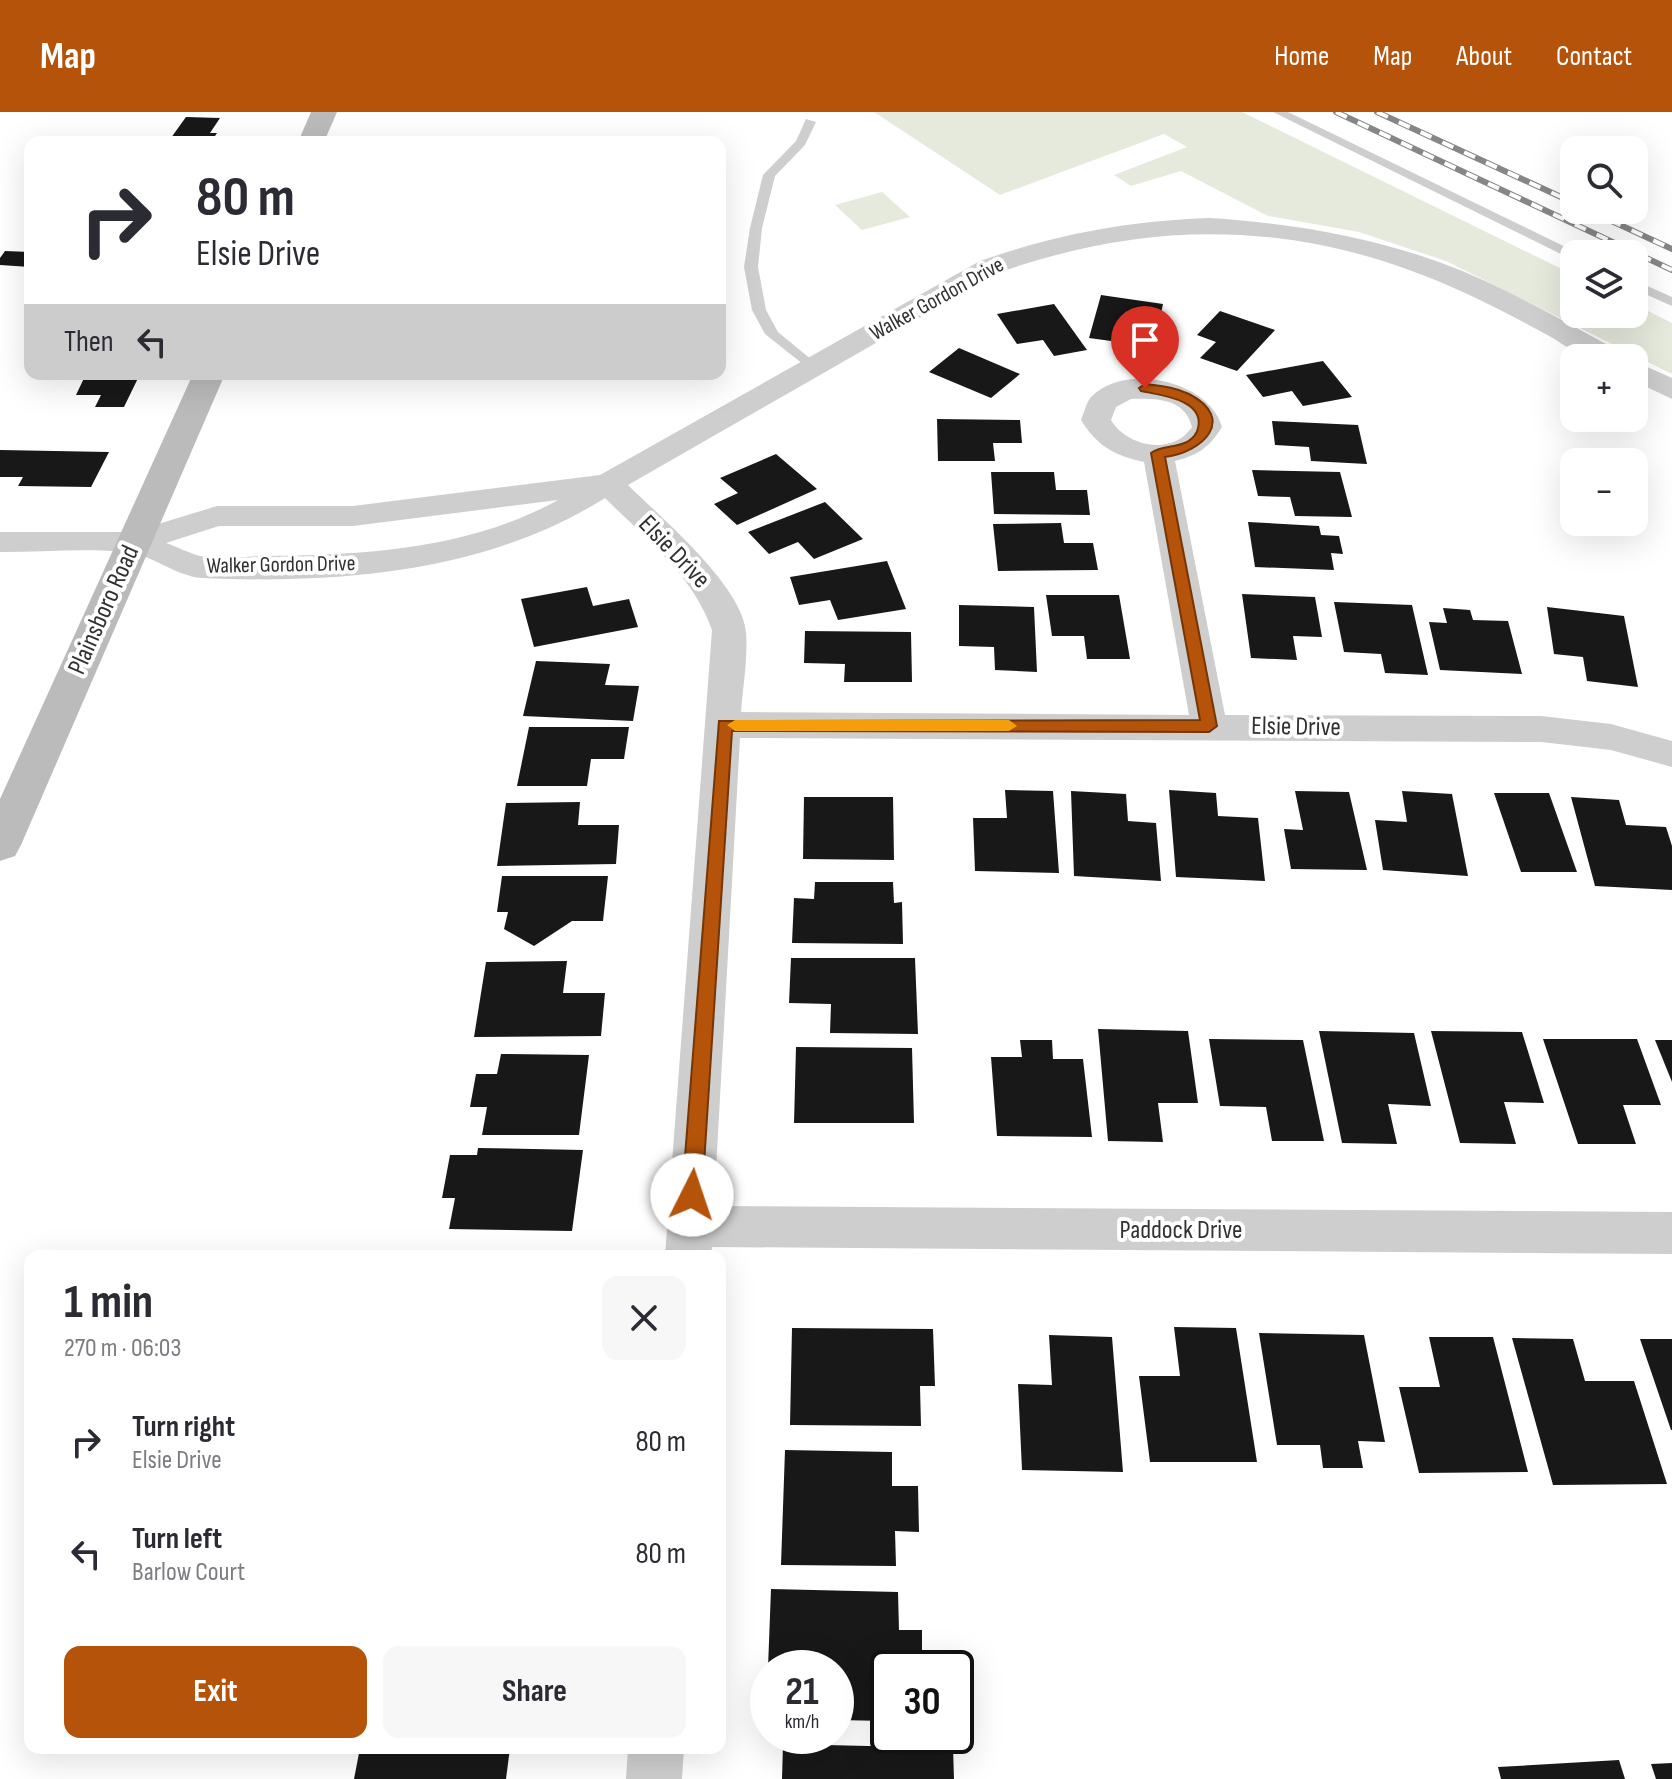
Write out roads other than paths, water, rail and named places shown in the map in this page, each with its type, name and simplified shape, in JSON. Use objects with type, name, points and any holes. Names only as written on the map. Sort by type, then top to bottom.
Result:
[{"type":"street","points":[[314,136],[324,112]]},
{"type":"street","name":"Walker Gordon Drive","points":[[134,542],[198,567],[314,566],[397,560],[449,552],[509,535],[566,509],[967,279],[1014,257],[1094,235],[1184,226],[1247,228],[1310,235],[1403,258],[1461,281],[1584,344]]},
{"type":"street","points":[[1648,377],[1672,390]]},
{"type":"street","name":"Plainsboro Road","points":[[0,845],[206,380]]},
{"type":"street","points":[[1158,453],[1209,726]]},
{"type":"street","name":"Walker Gordon Drive","points":[[134,542],[217,516],[353,516],[465,504],[608,483]]},
{"type":"street","name":"Elsie Drive","points":[[608,483],[707,585],[721,606],[730,642],[689,1241]]},
{"type":"street","points":[[0,542],[134,542]]},
{"type":"street","name":"Elsie Drive","points":[[724,725],[1558,729],[1611,737],[1672,754]]},
{"type":"street","name":"Paddock Drive","points":[[689,1241],[1672,1233]]},
{"type":"street","points":[[654,1779],[656,1754]]},
{"type":"lane","points":[[1279,112],[1560,248]]},
{"type":"lane","points":[[810,122],[801,142],[769,175],[756,228],[751,267],[759,310],[772,334],[813,368]]},
{"type":"lane","points":[[1648,291],[1672,302]]},
{"type":"railway","points":[[1336,112],[1672,270]]},
{"type":"railway","points":[[1377,112],[1560,197]]},
{"type":"railway","points":[[1618,224],[1672,249]]}]
